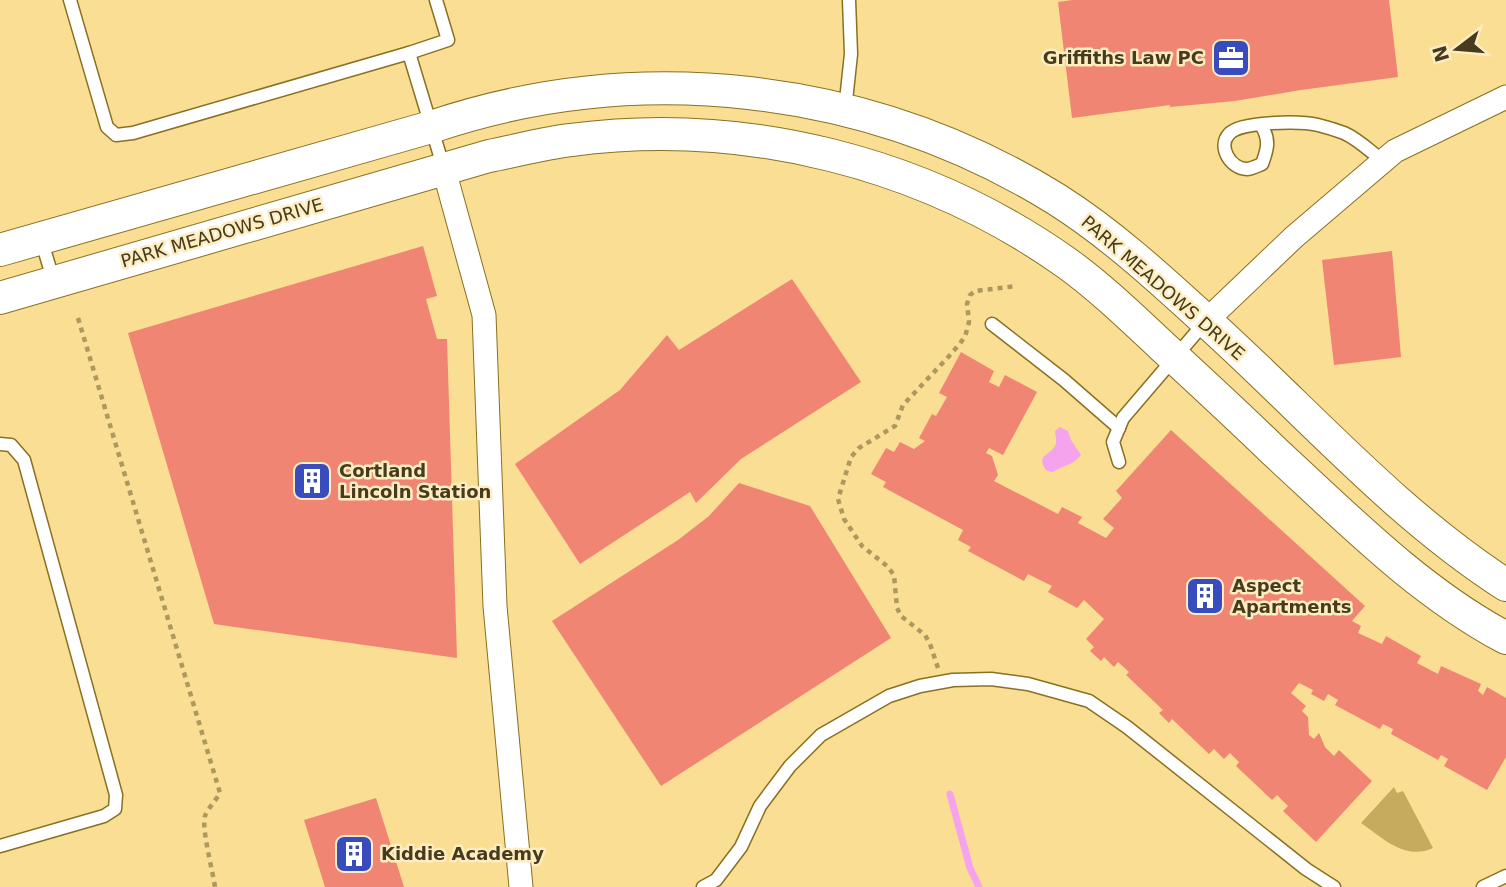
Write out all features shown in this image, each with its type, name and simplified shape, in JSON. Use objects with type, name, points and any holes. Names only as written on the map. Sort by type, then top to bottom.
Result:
[{"type":"main road","name":"PARK MEADOWS DRIVE","points":[[0,250],[431,127],[477,111],[562,94],[669,87],[726,90],[829,106],[923,134],[969,152],[1055,199],[1099,229],[1206,321],[1412,515],[1472,563],[1506,585]]},
{"type":"main road","name":"PARK MEADOWS DRIVE","points":[[0,298],[489,156],[555,142],[669,133],[722,136],[819,151],[907,177],[950,195],[1030,238],[1071,267],[1176,359],[1394,559],[1473,621],[1506,638]]},
{"type":"street","points":[[1206,321],[1294,237],[1395,151],[1506,97]]},
{"type":"street","points":[[444,170],[484,315],[495,606],[521,887]]},
{"type":"lane","points":[[70,0],[107,127],[116,135],[133,133],[448,40],[436,0]]},
{"type":"lane","points":[[845,110],[852,54],[849,0]]},
{"type":"lane","points":[[409,53],[444,170]]},
{"type":"lane","points":[[1261,125],[1317,124],[1346,134],[1383,161]]},
{"type":"lane","points":[[41,238],[54,282]]},
{"type":"lane","points":[[1119,462],[1113,442],[1123,418],[1206,321]]},
{"type":"lane","points":[[992,324],[1064,380],[1119,428]]},
{"type":"lane","points":[[0,444],[11,445],[24,460],[116,795],[115,809],[104,816],[0,846]]},
{"type":"lane","points":[[702,887],[716,880],[741,847],[760,807],[790,766],[821,735],[884,698],[919,686],[991,678],[1028,684],[1089,701],[1306,869],[1334,887]]},
{"type":"lane","points":[[1483,887],[1506,876]]},
{"type":"path","points":[[942,682],[925,635],[901,616],[897,608],[894,575],[862,546],[844,519],[838,499],[850,457],[859,448],[895,426],[903,405],[965,337],[970,322],[967,304],[970,295],[975,291],[1017,286]]},
{"type":"path","points":[[78,318],[220,793],[205,815],[204,832],[215,887]]},
{"type":"shaded area","points":[[1060,427],[1068,431],[1081,455],[1053,472],[1047,471],[1042,461],[1054,447],[1055,431]]},
{"type":"shaded area","points":[[1394,787],[1397,793],[1403,791],[1433,848],[1413,852],[1404,850],[1361,823]]},
{"type":"building","points":[[1389,0],[1398,77],[1235,101],[1170,105],[1072,118],[1058,2]]},
{"type":"building","name":"Cortland Lincoln Station","points":[[423,246],[437,296],[426,299],[437,339],[447,339],[457,658],[214,624],[128,333]]},
{"type":"building","points":[[1392,251],[1401,357],[1334,365],[1322,260]]},
{"type":"building","points":[[792,279],[861,382],[741,459],[696,503],[690,492],[580,564],[515,464],[620,390],[667,335],[679,350]]},
{"type":"building","name":"Aspect Apartments","points":[[961,352],[994,371],[989,382],[999,387],[1005,375],[1037,392],[1003,455],[989,448],[986,453],[992,456],[998,475],[994,481],[1058,514],[1062,507],[1082,517],[1078,523],[1106,538],[1114,528],[1103,519],[1122,498],[1116,491],[1171,430],[1365,606],[1352,621],[1361,626],[1358,633],[1382,644],[1386,636],[1421,656],[1417,663],[1438,674],[1441,666],[1481,684],[1478,691],[1483,695],[1487,687],[1506,698],[1506,757],[1487,790],[1444,766],[1448,759],[1441,755],[1438,760],[1391,734],[1393,729],[1383,724],[1380,729],[1335,705],[1338,700],[1328,694],[1324,701],[1311,694],[1313,690],[1299,683],[1291,693],[1306,706],[1302,711],[1308,717],[1309,735],[1314,739],[1319,733],[1325,747],[1334,756],[1339,750],[1372,781],[1316,842],[1283,811],[1288,806],[1277,795],[1272,800],[1236,766],[1239,762],[1230,753],[1224,759],[1214,749],[1209,754],[1172,719],[1169,723],[1159,713],[1163,710],[1126,675],[1129,672],[1118,662],[1114,667],[1104,657],[1101,661],[1090,651],[1094,647],[1086,639],[1104,619],[1084,600],[1077,608],[1048,592],[1052,586],[1028,574],[1024,581],[968,551],[971,547],[958,540],[963,530],[883,487],[886,482],[871,474],[886,448],[894,452],[900,442],[914,449],[925,441],[919,438],[932,414],[936,416],[947,397],[939,393]]},
{"type":"building","points":[[739,483],[810,506],[891,638],[661,786],[552,621],[678,540],[709,516]]},
{"type":"building","name":"Kiddie Academy","points":[[376,798],[404,887],[325,887],[304,820]]},
{"type":"waterway","points":[[950,794],[970,868],[979,887]]},
{"type":"place","name":"Griffiths Law PC","points":[[1231,58]]},
{"type":"place","name":"Cortland Lincoln Station","points":[[312,481]]},
{"type":"place","name":"Aspect Apartments","points":[[1205,596]]},
{"type":"place","name":"Kiddie Academy","points":[[354,854]]}]
